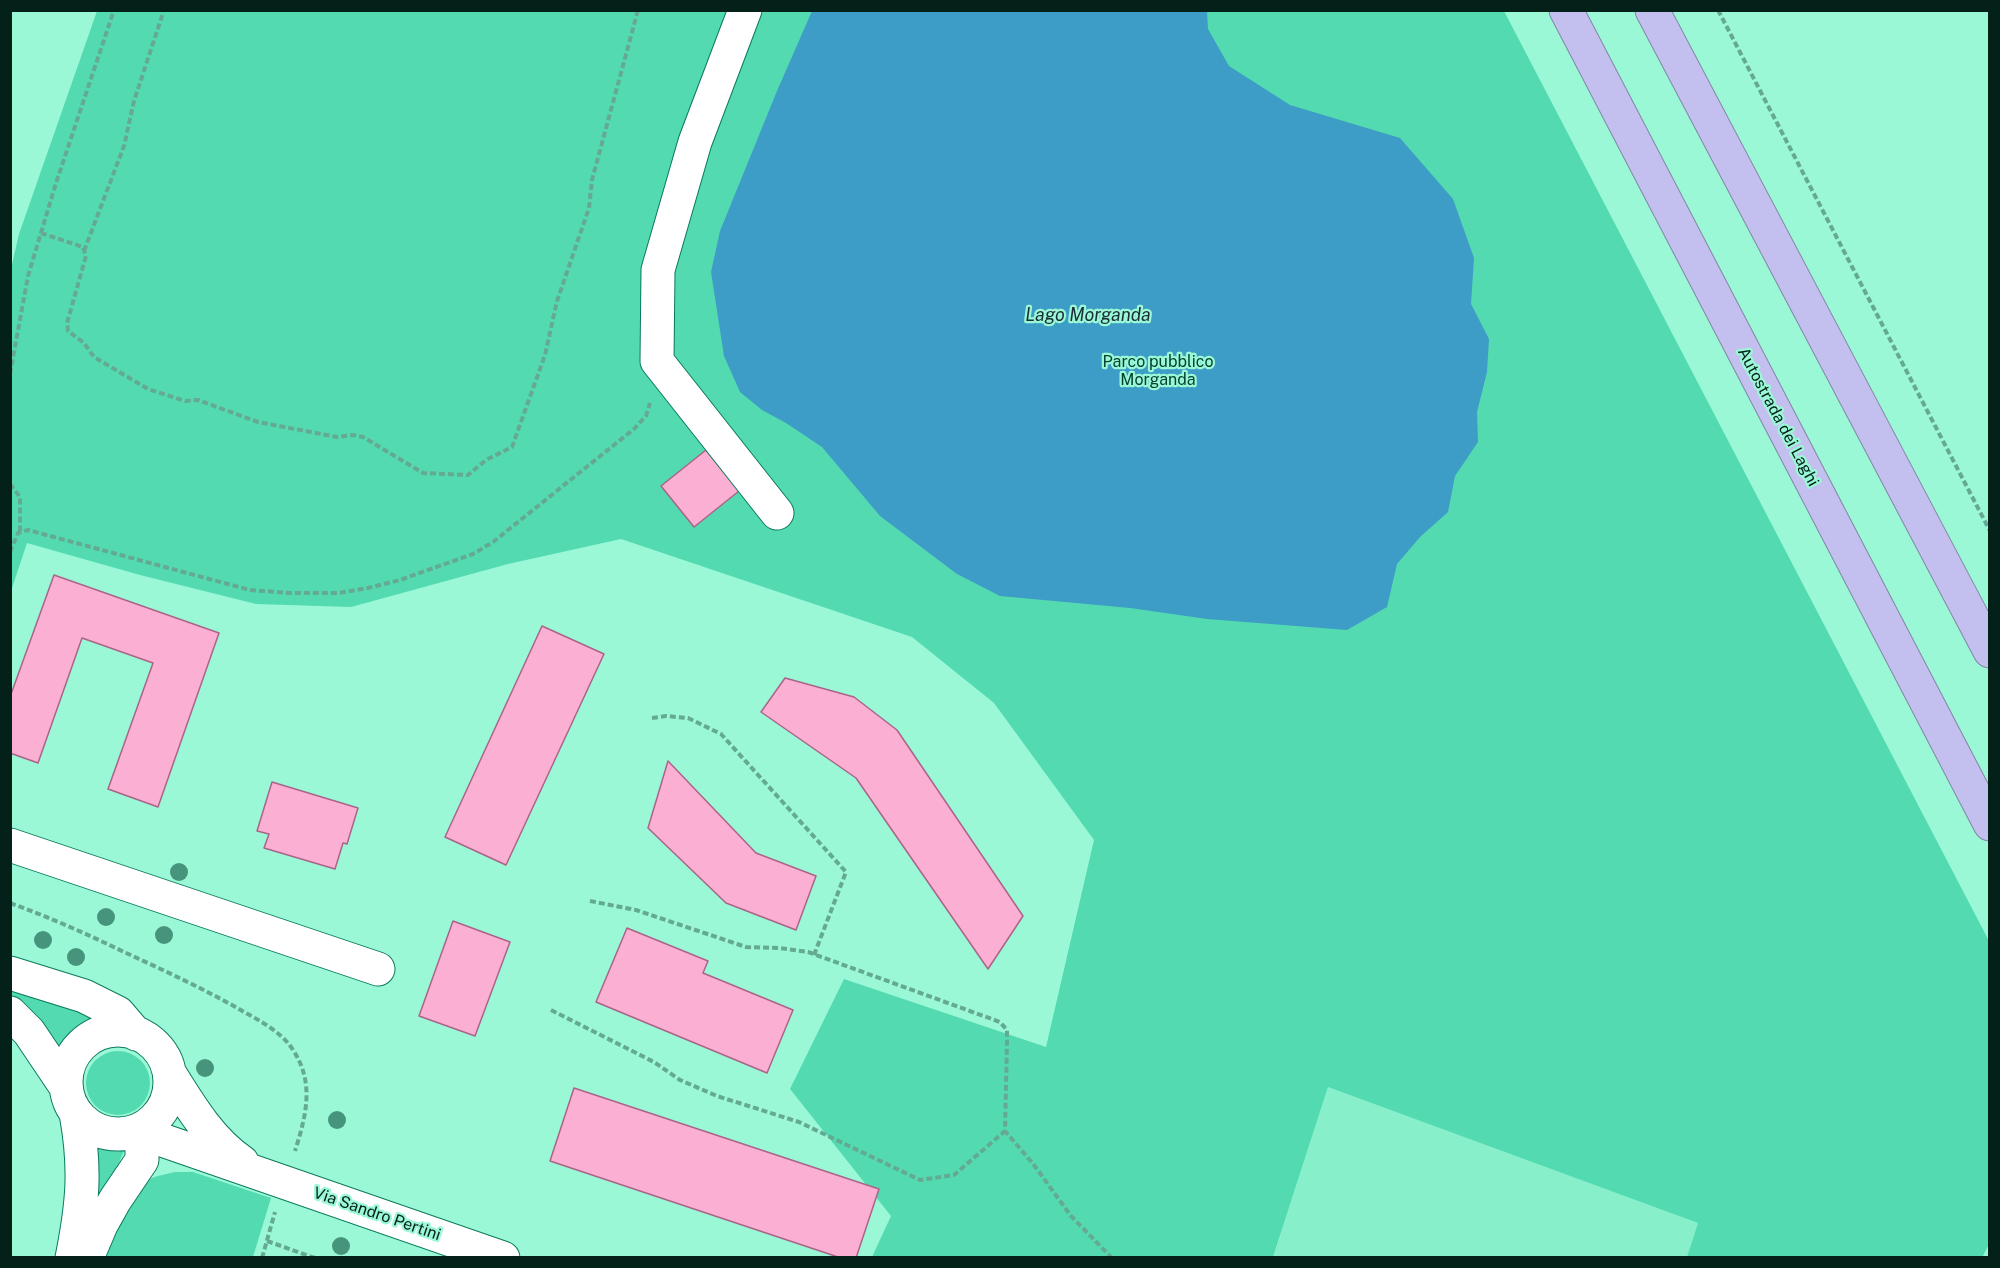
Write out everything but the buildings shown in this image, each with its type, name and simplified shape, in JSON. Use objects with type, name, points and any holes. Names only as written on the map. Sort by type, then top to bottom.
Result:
[{"type":"highway","name":"Autostrada dei Laghi","points":[[1566,10],[1989,824]]},
{"type":"highway","points":[[1652,10],[1989,651]]},
{"type":"street","points":[[745,10],[695,142],[658,270],[657,361],[777,513]]},
{"type":"street","points":[[10,845],[378,969]]},
{"type":"street","points":[[10,973],[84,996],[118,1013],[136,1034]]},
{"type":"street","points":[[10,1012],[29,1032],[88,1124],[103,1132],[120,1135],[139,1145]]},
{"type":"street","points":[[72,1257],[80,1218],[83,1180],[81,1144],[67,1072],[72,1058],[81,1046],[93,1037],[107,1031],[122,1031],[136,1034],[152,1043],[164,1057],[170,1074],[170,1092],[164,1109],[152,1122],[139,1145],[87,1257]]},
{"type":"street","name":"Via Sandro Pertini","points":[[170,1074],[213,1138],[228,1152],[243,1162],[285,1180]]},
{"type":"street","name":"Via Sandro Pertini","points":[[139,1145],[189,1149],[285,1180],[504,1257]]},
{"type":"path","points":[[10,374],[28,276],[114,10]]},
{"type":"path","points":[[84,251],[124,146],[134,101],[164,10]]},
{"type":"path","points":[[41,233],[83,247],[86,256],[67,323],[68,331],[84,344],[94,357],[148,389],[184,401],[198,400],[258,422],[337,437],[352,435],[363,437],[423,472],[468,475],[486,460],[512,447],[525,414],[545,355],[557,301],[589,208],[592,180],[638,10]]},
{"type":"path","points":[[1718,10],[1989,531]]},
{"type":"path","points":[[21,531],[28,530],[250,590],[338,593],[400,580],[473,554],[493,542],[634,429],[646,416],[652,396],[657,361]]},
{"type":"path","points":[[10,484],[20,497],[21,531],[10,552]]},
{"type":"path","points":[[652,718],[666,716],[688,718],[721,734],[846,872],[814,955]]},
{"type":"path","points":[[590,901],[636,910],[746,946],[778,948],[814,955],[1000,1023],[1007,1030],[1005,1131],[1034,1165],[1076,1222],[1112,1257]]},
{"type":"path","points":[[10,903],[100,940],[185,980],[268,1026],[294,1050],[308,1088],[306,1116],[262,1257]]},
{"type":"path","points":[[551,1010],[654,1062],[680,1080],[717,1096],[799,1122],[920,1180],[954,1175],[1005,1131]]},
{"type":"path","points":[[267,1241],[315,1257]]},
{"type":"shaded area","points":[[1328,1087],[1698,1223],[1687,1257],[1273,1258]]},
{"type":"green space","name":"Parco pubblico Morganda","points":[[97,11],[1504,11],[1989,941],[1989,1244],[1982,1258],[1687,1257],[1698,1223],[1328,1087],[1273,1257],[872,1257],[891,1216],[790,1089],[844,979],[1046,1047],[1094,840],[994,703],[912,637],[621,539],[508,564],[351,607],[256,604],[140,575],[27,543],[11,591],[11,269],[19,234]]},
{"type":"green space","points":[[10,981],[99,1017],[75,1029],[57,1049],[11,995]]},
{"type":"green space","points":[[118,1051],[130,1053],[141,1060],[148,1071],[150,1083],[148,1095],[141,1106],[130,1113],[118,1115],[106,1113],[95,1106],[88,1095],[86,1083],[88,1071],[95,1060],[106,1053]]},
{"type":"green space","points":[[98,1141],[124,1151],[95,1217],[94,1143]]},
{"type":"green space","points":[[175,1172],[193,1172],[271,1198],[253,1257],[106,1258],[121,1212],[133,1192],[152,1178]]},
{"type":"water","name":"Lago Morganda","points":[[812,11],[1207,11],[1208,29],[1229,66],[1290,105],[1400,138],[1453,199],[1474,258],[1471,304],[1489,339],[1487,372],[1477,412],[1478,442],[1455,476],[1448,512],[1420,537],[1397,564],[1387,607],[1347,630],[1207,619],[1130,608],[1000,596],[957,574],[880,516],[822,447],[762,410],[740,392],[724,356],[711,272],[720,231]]}]
